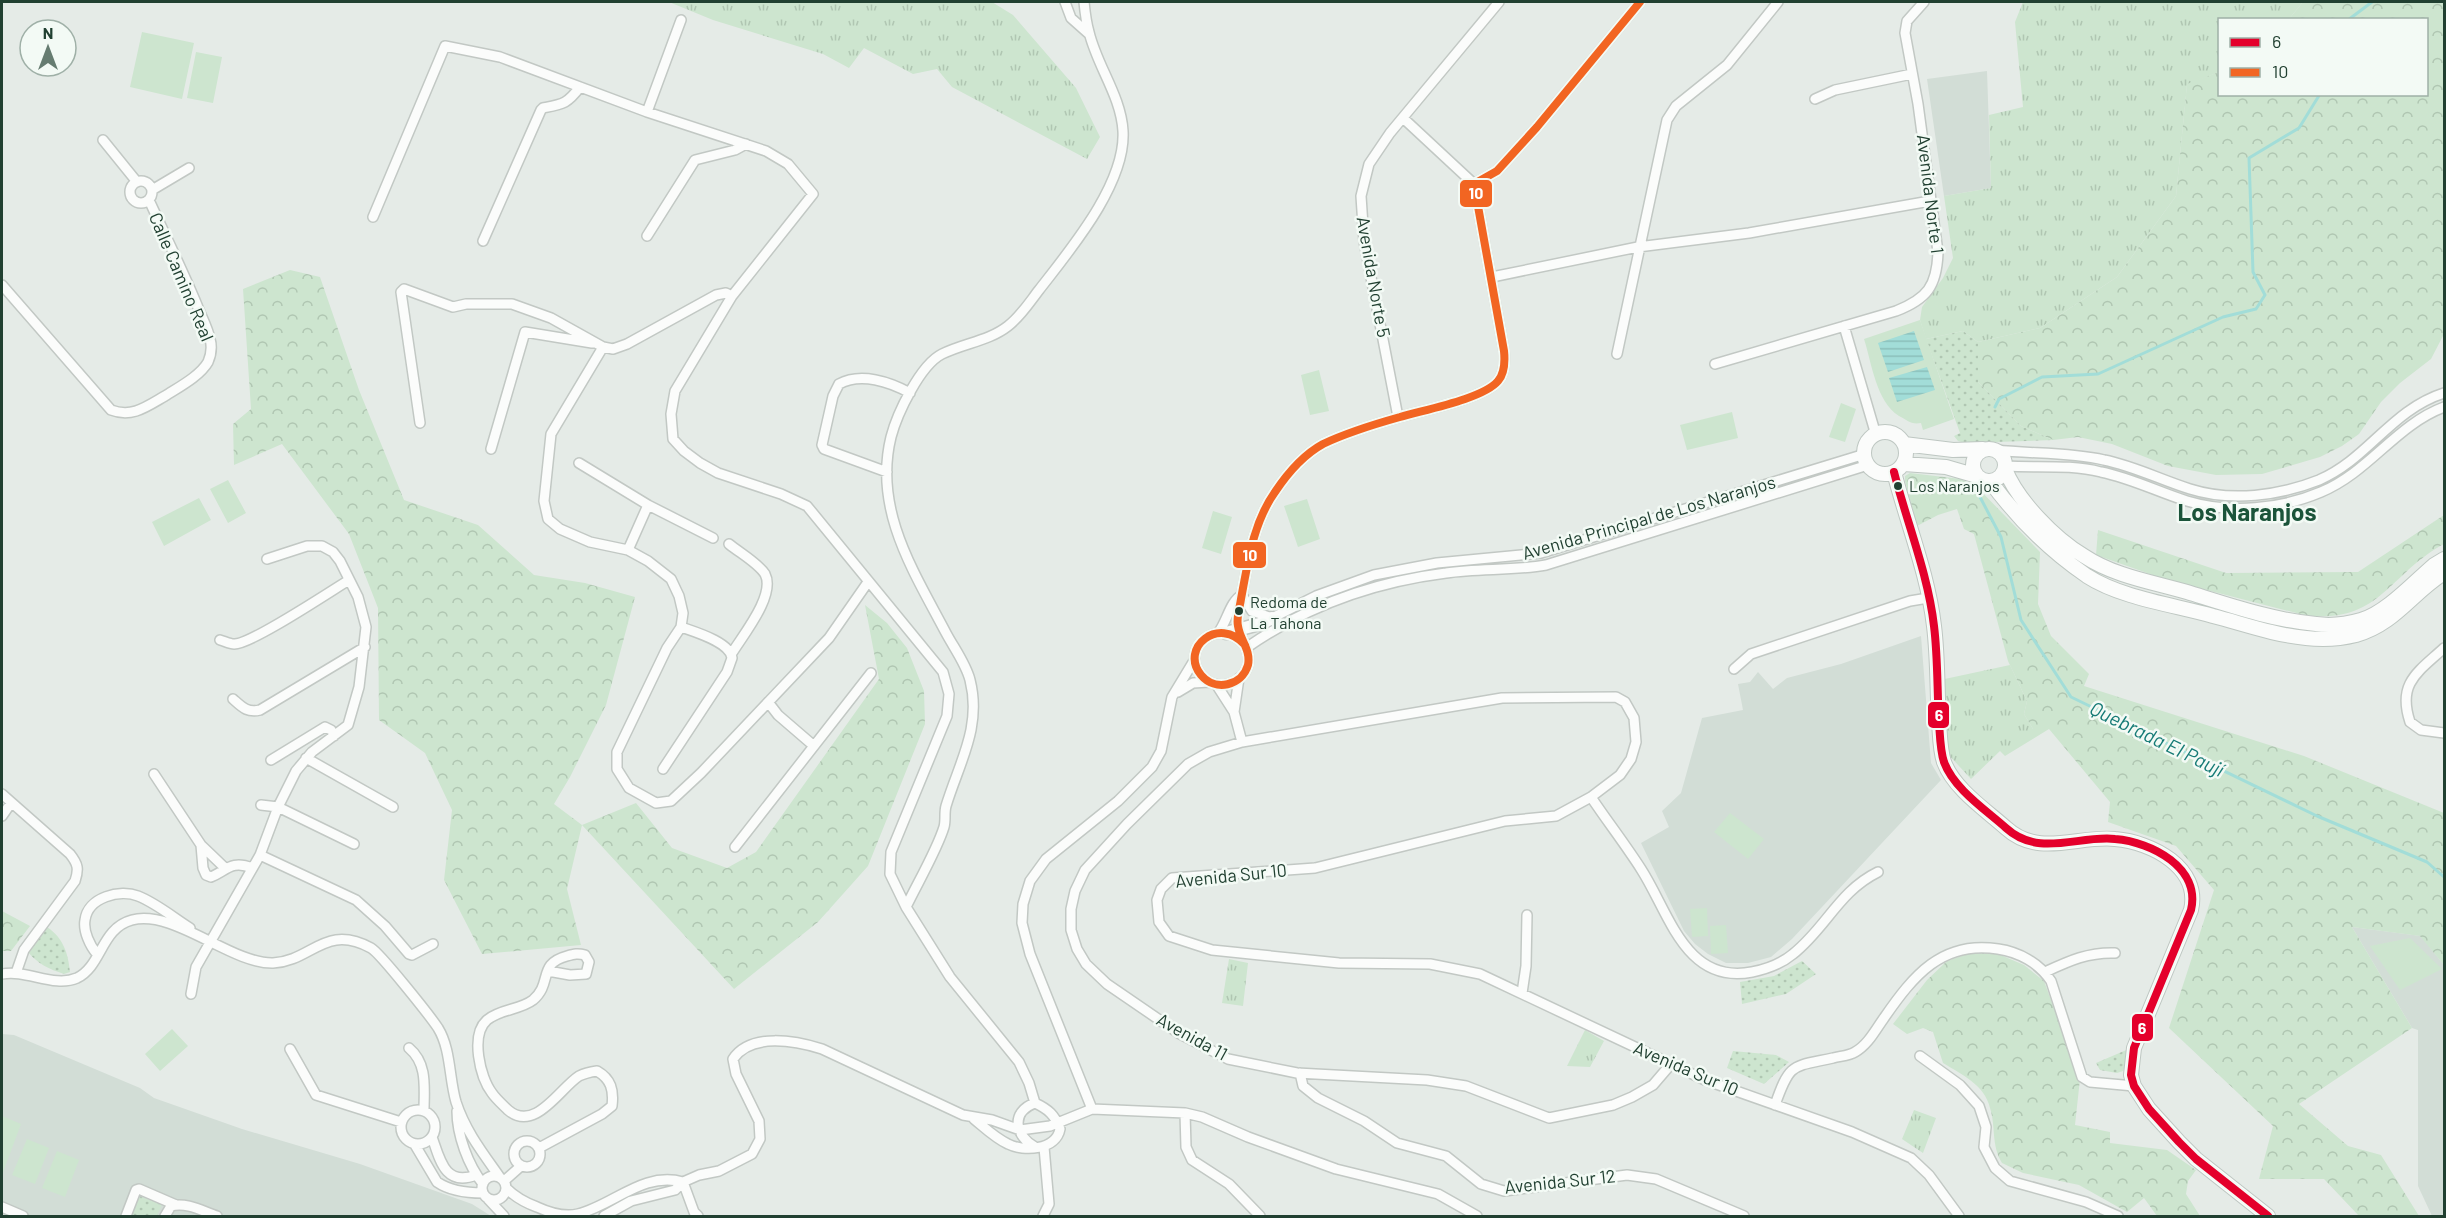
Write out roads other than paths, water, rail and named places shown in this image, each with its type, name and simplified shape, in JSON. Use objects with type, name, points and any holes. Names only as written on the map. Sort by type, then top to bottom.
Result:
[{"type":"main road","points":[[2006,467],[2001,476],[1984,478],[1946,467],[1899,468],[1877,472],[1866,460],[1868,442],[1876,435],[1888,433],[1904,444],[1953,450],[1989,449],[2003,456],[2014,488],[2036,514],[2069,545],[2097,564],[2135,578],[2301,622],[2331,624],[2363,619],[2377,612],[2434,565],[2445,559]]},
{"type":"main road","points":[[1904,444],[1906,456],[1899,468],[1934,628],[1940,740],[1944,763],[1961,788],[2008,831],[2021,838],[2055,845],[2102,838],[2132,842],[2149,848],[2174,863],[2190,882],[2193,901],[2187,922],[2134,1048],[2131,1065],[2134,1086],[2156,1118],[2196,1159],[2268,1216]]},
{"type":"main road","points":[[1989,449],[1977,453],[1973,463],[1984,478],[2026,526],[2089,577],[2122,591],[2282,635],[2319,639],[2345,637],[2368,630],[2406,606],[2424,588],[2445,573]]},
{"type":"street","points":[[1065,2],[1071,18],[1089,34]]},
{"type":"street","points":[[906,907],[944,825],[945,809],[972,735],[972,702],[970,679],[909,564],[895,529],[889,508],[887,472],[891,434],[910,393],[928,364],[941,354],[996,335],[1011,324],[1054,273],[1097,209],[1119,164],[1123,132],[1117,104],[1089,34],[1084,2]]},
{"type":"street","name":"Avenida Norte 5","points":[[1398,417],[1364,241],[1361,196],[1369,164],[1390,133],[1498,2]]},
{"type":"street","points":[[1474,184],[1497,171],[1537,127],[1640,2]]},
{"type":"street","points":[[1617,354],[1638,247],[1667,120],[1676,106],[1727,65],[1778,2]]},
{"type":"street","name":"Avenida Norte 1","points":[[1714,364],[1914,304],[1920,301],[1931,285],[1938,270],[1938,252],[1905,33],[1907,21],[1924,2]]},
{"type":"street","points":[[647,112],[681,20]]},
{"type":"street","points":[[374,217],[445,46],[500,57],[647,112],[766,151],[788,164],[813,194],[732,296],[675,391],[671,414],[673,439],[684,451],[718,473],[781,494],[807,506],[943,672],[949,694],[947,716],[891,852],[890,874],[906,907],[950,977],[1019,1062],[1035,1103],[1053,1114],[1058,1122],[1059,1134],[1049,1145],[1012,1146],[1000,1140],[972,1118],[822,1049],[790,1042],[755,1044],[738,1052],[733,1059],[733,1066],[759,1120],[760,1139],[752,1154],[719,1171],[699,1175],[683,1182],[675,1190],[631,1201],[604,1216]]},
{"type":"street","points":[[1815,99],[1835,90],[1912,74]]},
{"type":"street","points":[[483,242],[541,110],[563,104],[580,87]]},
{"type":"street","points":[[1172,697],[1193,683],[1230,684],[1239,678],[1247,667],[1246,646],[1237,624],[1248,560],[1261,517],[1269,500],[1290,470],[1321,445],[1398,417],[1454,402],[1490,388],[1499,380],[1505,361],[1474,184],[1403,118]]},
{"type":"street","points":[[103,140],[136,182]]},
{"type":"street","points":[[647,236],[695,160],[735,150],[746,144]]},
{"type":"street","name":"Calle Camino Real","points":[[2,285],[111,410],[122,414],[134,413],[179,387],[202,369],[211,352],[211,340],[187,281],[149,200],[152,190],[189,168]]},
{"type":"street","name":"Calle Camino Real","points":[[149,200],[138,203],[132,198],[131,187],[136,182],[144,181],[152,190]]},
{"type":"street","points":[[1492,277],[1638,247],[1749,233],[1930,201]]},
{"type":"street","points":[[420,423],[401,292],[404,289],[453,307],[466,304],[512,304],[550,318],[599,345]]},
{"type":"street","points":[[491,449],[525,332],[613,349],[627,344],[716,295],[726,293],[732,296]]},
{"type":"street","points":[[1844,326],[1876,435]]},
{"type":"street","points":[[599,345],[551,434],[544,501],[548,519],[560,529],[590,542],[628,550],[648,561],[671,579],[681,605],[683,613],[681,627],[667,648],[617,752],[617,769],[630,788],[656,803],[671,801],[829,638],[868,582]]},
{"type":"street","points":[[887,472],[871,468],[823,447],[833,396],[839,384],[859,379],[898,386],[910,393]]},
{"type":"street","points":[[1989,449],[2036,454],[2071,454],[2106,460],[2145,471],[2189,489],[2215,495],[2267,494],[2301,486],[2336,471],[2360,453],[2400,416],[2419,403],[2445,393]]},
{"type":"street","points":[[2006,467],[2067,466],[2130,479],[2204,505],[2235,508],[2272,505],[2301,499],[2338,484],[2366,465],[2407,428],[2445,407]]},
{"type":"street","name":"Avenida Principal de Los Naranjos","points":[[1222,633],[1239,630],[1272,618],[1316,596],[1374,575],[1437,563],[1541,553],[1866,460]]},
{"type":"street","name":"Avenida Principal de Los Naranjos","points":[[1246,646],[1321,605],[1380,584],[1447,572],[1513,570],[1546,565],[1866,460]]},
{"type":"street","points":[[579,463],[648,505],[713,538]]},
{"type":"street","points":[[628,550],[648,505]]},
{"type":"street","points":[[663,769],[727,672],[732,653],[764,602],[768,591],[768,582],[762,571],[729,544]]},
{"type":"street","points":[[191,994],[196,967],[208,940],[260,855],[278,807],[296,771],[306,758],[348,725],[359,687],[366,627],[358,597],[340,561],[333,552],[322,546],[307,546],[267,559]]},
{"type":"street","points":[[220,640],[235,644],[246,641],[349,580]]},
{"type":"street","points":[[1242,594],[1252,610],[1272,618]]},
{"type":"street","points":[[1222,633],[1237,597],[1242,594]]},
{"type":"street","points":[[1734,669],[1751,654],[1928,598]]},
{"type":"street","points":[[681,627],[709,637],[732,653]]},
{"type":"street","points":[[1092,1109],[1030,954],[1022,922],[1023,904],[1030,881],[1046,859],[1118,801],[1152,767],[1161,751],[1172,697],[1189,671],[1203,641],[1222,633],[1237,637],[1246,646]]},
{"type":"street","points":[[233,699],[244,710],[252,712],[260,710],[365,647]]},
{"type":"street","points":[[2445,648],[2418,672],[2410,683],[2404,699],[2410,722],[2421,730],[2445,733]]},
{"type":"street","points":[[1196,656],[1198,671],[1213,683],[1233,712],[1242,742]]},
{"type":"street","points":[[735,847],[871,673]]},
{"type":"street","points":[[1233,712],[1239,678]]},
{"type":"street","name":"Avenida Sur 10","points":[[1242,742],[1502,698],[1616,697],[1625,702],[1634,718],[1636,742],[1631,759],[1620,775],[1591,798],[1556,816],[1505,821],[1315,868],[1172,878],[1161,889],[1157,900],[1159,922],[1169,936],[1212,950],[1339,963],[1430,964],[1480,974],[1705,1080],[1852,1132],[1911,1158],[1929,1175],[1959,1216]]},
{"type":"street","points":[[768,702],[778,716],[814,746]]},
{"type":"street","points":[[271,760],[325,727],[331,730],[334,736]]},
{"type":"street","name":"Avenida 11","points":[[1242,742],[1209,752],[1188,764],[1085,870],[1074,891],[1071,930],[1077,949],[1097,976],[1180,1034],[1228,1059],[1300,1073],[1427,1080],[1466,1086],[1549,1118],[1613,1105],[1632,1098],[1653,1085],[1671,1064]]},
{"type":"street","points":[[306,758],[393,807]]},
{"type":"street","points":[[154,774],[201,845],[225,867]]},
{"type":"street","points":[[2,794],[70,854],[77,862],[79,871],[75,881],[24,950],[16,973]]},
{"type":"street","points":[[1591,798],[1642,870],[1684,946],[1698,961],[1716,970],[1744,974],[1783,961],[1812,936],[1841,900],[1862,880],[1878,872]]},
{"type":"street","points":[[2,816],[11,803]]},
{"type":"street","points":[[261,805],[278,807],[354,844]]},
{"type":"street","points":[[201,845],[203,868],[206,875],[211,877],[225,867],[236,865],[252,868]]},
{"type":"street","points":[[260,855],[298,875],[356,900],[385,926],[409,954],[412,955],[432,944]]},
{"type":"street","points":[[97,954],[87,934],[85,919],[90,908],[100,899],[118,893],[138,896],[208,940]]},
{"type":"street","points":[[1522,993],[1526,966],[1527,915]]},
{"type":"street","points":[[2,974],[16,973],[68,981],[87,971],[109,936],[120,926],[132,920],[157,921],[246,957],[271,963],[282,961],[321,943],[338,939],[355,941],[371,948],[437,1027],[447,1053],[456,1103],[457,1125],[484,1192],[504,1216]]},
{"type":"street","points":[[1775,1105],[1784,1082],[1795,1066],[1855,1053],[1868,1041],[1918,974],[1944,956],[1974,946],[2001,949],[2030,959],[2045,972],[2051,981],[2082,1077],[2090,1082],[2134,1086]]},
{"type":"street","points":[[2045,972],[2080,956],[2097,952],[2115,953]]},
{"type":"street","points":[[539,1148],[602,1114],[612,1106],[614,1095],[606,1076],[597,1071],[578,1077],[542,1111],[525,1116],[509,1112],[492,1093],[484,1075],[479,1052],[479,1035],[482,1027],[488,1019],[534,999],[548,971]]},
{"type":"street","points":[[409,1048],[417,1054],[423,1065],[424,1111],[434,1122],[435,1130],[428,1142],[415,1145]]},
{"type":"street","points":[[290,1049],[316,1095],[401,1122]]},
{"type":"street","points":[[1920,1056],[1960,1085],[1979,1106],[1986,1127],[1984,1147],[1995,1168],[2010,1181],[2086,1202],[2118,1216]]},
{"type":"street","name":"Avenida Sur 12","points":[[1300,1073],[1303,1086],[1318,1098],[1364,1121],[1397,1143],[1446,1156],[1481,1184],[1504,1191],[1627,1175],[1656,1179],[1744,1216]]},
{"type":"street","points":[[456,1103],[477,1147],[513,1195],[535,1207],[555,1214],[579,1214],[636,1187],[663,1179],[683,1182]]},
{"type":"street","points":[[1035,1103],[1025,1107],[1017,1123],[1028,1143],[1040,1147]]},
{"type":"street","points":[[972,1118],[992,1120],[1020,1130],[1041,1128],[1092,1109],[1185,1113],[1209,1119],[1248,1137],[1336,1169],[1438,1194],[1477,1216]]},
{"type":"street","points":[[424,1111],[410,1112],[401,1122],[401,1132],[406,1140],[415,1145],[437,1182],[443,1186],[468,1193],[484,1192],[496,1200],[503,1196],[503,1182],[521,1166]]},
{"type":"street","points":[[1185,1113],[1186,1147],[1192,1160],[1229,1184],[1260,1216]]},
{"type":"street","points":[[432,1137],[442,1166],[451,1176],[464,1179],[476,1175]]},
{"type":"street","points":[[531,1142],[539,1148],[540,1158],[529,1167],[521,1166],[514,1156],[518,1144],[531,1142]]},
{"type":"street","points":[[1040,1147],[1049,1204],[1043,1216]]},
{"type":"street","points":[[484,1192],[490,1177],[503,1182]]},
{"type":"street","points":[[683,1182],[694,1212],[698,1216]]},
{"type":"street","points":[[126,1216],[136,1190],[139,1189],[176,1205],[190,1206],[217,1216]]},
{"type":"street","points":[[165,1216],[167,1210],[176,1205]]},
{"type":"street","points":[[2,1207],[23,1216]]},
{"type":"water","points":[[1914,331],[1924,360],[1888,372],[1878,343]]},
{"type":"water","points":[[1927,367],[1935,390],[1897,402],[1889,378]]},
{"type":"waterway","name":"Quebrada El Paují","points":[[2351,18],[2372,2]]},
{"type":"waterway","name":"Quebrada El Paují","points":[[1995,407],[1999,399],[2042,377],[2098,374],[2223,317],[2256,309],[2265,295],[2253,272],[2249,158],[2299,128],[2319,96]]},
{"type":"waterway","name":"Quebrada El Paují","points":[[1980,497],[2001,537],[2021,620],[2071,697],[2317,816],[2427,862],[2444,877]]},
{"type":"place","name":"Los Naranjos","points":[[1898,486]]},
{"type":"place","name":"Redoma de La Tahona","points":[[1239,611]]},
{"type":"district","name":"Los Naranjos","points":[[2247,513]]}]
